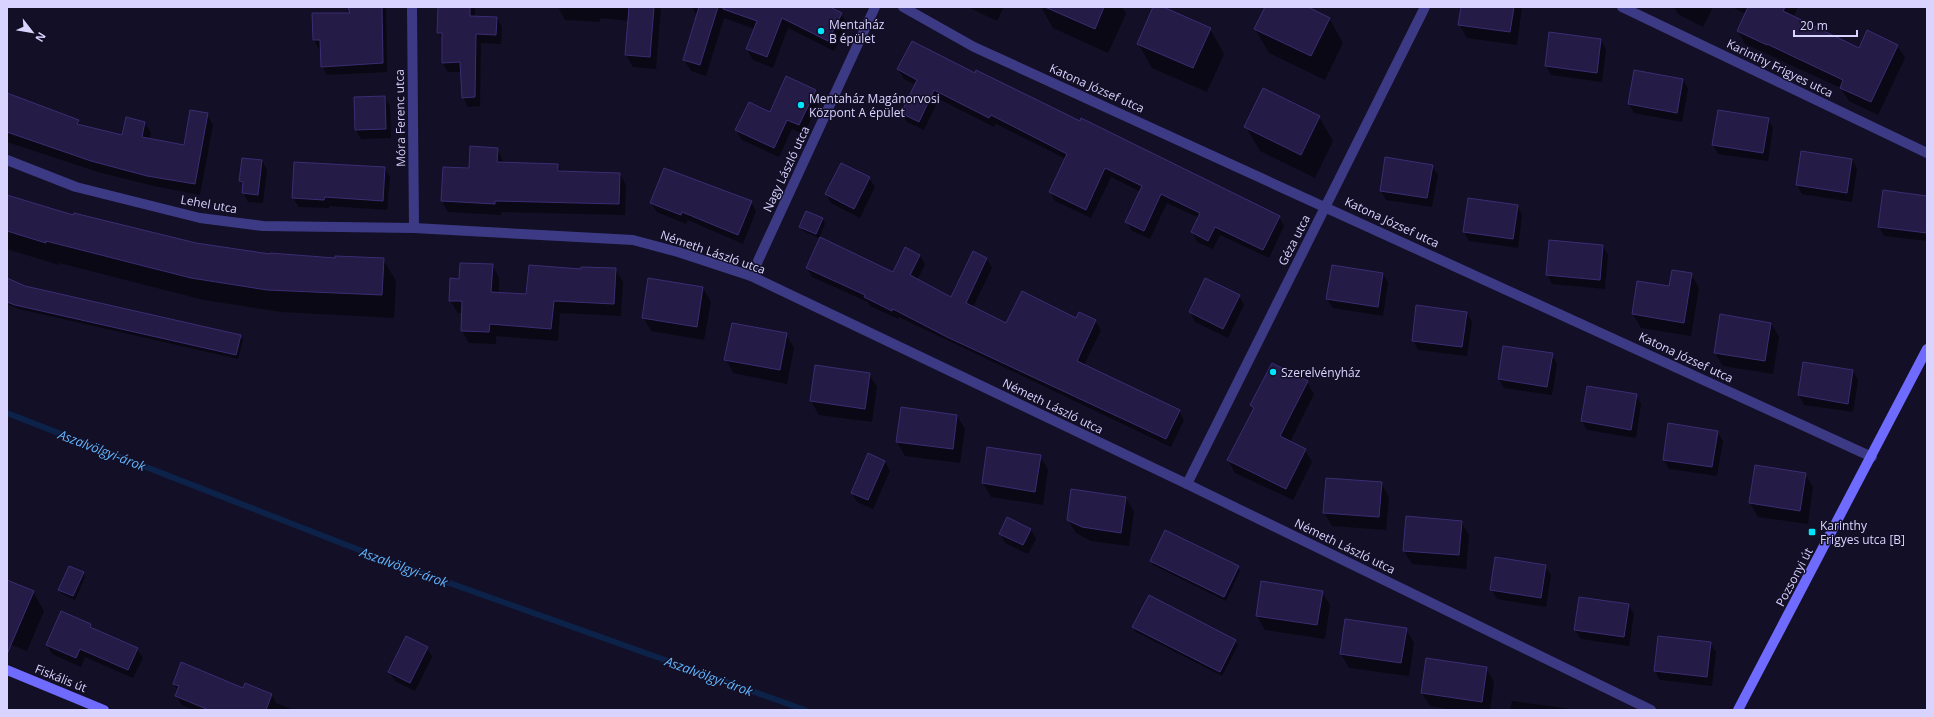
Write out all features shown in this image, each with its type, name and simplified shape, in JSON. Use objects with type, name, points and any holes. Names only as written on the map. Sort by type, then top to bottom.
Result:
[{"type":"street","name":"Móra Ferenc utca","points":[[412,7],[414,228]]},
{"type":"street","name":"Nagy László utca","points":[[751,276],[875,7]]},
{"type":"street","name":"Katona József utca","points":[[903,7],[974,47],[1326,206],[1872,457]]},
{"type":"street","name":"Géza utca","points":[[1186,484],[1425,7]]},
{"type":"street","name":"Karinthy Frigyes utca","points":[[1622,7],[1927,153]]},
{"type":"street","name":"Lehel utca","points":[[7,160],[76,187],[200,218],[263,226],[414,228]]},
{"type":"street","name":"Németh László utca","points":[[414,228],[633,240],[678,252],[751,276],[1186,484],[1651,710]]},
{"type":"street","name":"Pozsonyi út","points":[[1738,710],[1872,457],[1927,349]]},
{"type":"street","name":"Fiskális út","points":[[7,670],[104,710]]},
{"type":"building","points":[[348,7],[382,7],[383,63],[321,67],[320,40],[313,40],[312,13],[350,13]]},
{"type":"building","points":[[438,7],[470,7],[470,16],[497,17],[496,35],[476,34],[475,97],[462,98],[460,62],[442,63],[442,33],[437,33]]},
{"type":"building","points":[[629,7],[654,7],[650,57],[625,55]]},
{"type":"building","points":[[699,7],[718,7],[700,65],[683,60]]},
{"type":"building","points":[[723,7],[830,7],[842,13],[828,41],[782,18],[767,57],[746,49],[757,21],[723,9]]},
{"type":"building","points":[[1045,7],[1104,7],[1095,29]]},
{"type":"building","points":[[1153,7],[1163,7],[1211,28],[1193,68],[1137,44]]},
{"type":"building","points":[[1265,7],[1308,7],[1330,18],[1311,56],[1254,29]]},
{"type":"building","points":[[1461,7],[1514,7],[1510,32],[1458,25]]},
{"type":"building","points":[[1748,7],[1785,7],[1783,11],[1859,48],[1867,30],[1898,45],[1871,102],[1840,88],[1843,80],[1737,31]]},
{"type":"building","points":[[1549,32],[1601,39],[1597,73],[1545,66]]},
{"type":"building","points":[[912,41],[975,73],[976,70],[1080,121],[1081,118],[1280,216],[1263,250],[1215,227],[1208,241],[1191,232],[1200,213],[1161,194],[1144,231],[1125,222],[1142,186],[1105,168],[1086,210],[1049,192],[1067,154],[991,115],[989,118],[934,90],[919,122],[901,113],[917,80],[897,69]]},
{"type":"building","points":[[1634,70],[1683,79],[1677,113],[1628,104]]},
{"type":"building","points":[[786,76],[816,90],[799,125],[787,120],[774,148],[735,130],[749,102],[770,112]]},
{"type":"building","points":[[1263,88],[1320,116],[1301,155],[1244,127]]},
{"type":"building","points":[[7,93],[79,120],[77,124],[122,135],[126,117],[145,122],[142,137],[184,145],[190,110],[208,113],[195,184],[147,176],[91,161],[7,132]]},
{"type":"building","points":[[385,96],[386,129],[355,130],[354,97]]},
{"type":"building","points":[[1718,110],[1769,118],[1763,153],[1712,145]]},
{"type":"building","points":[[470,146],[498,148],[497,162],[558,164],[558,171],[620,173],[619,204],[495,201],[495,204],[441,201],[443,167],[469,168]]},
{"type":"building","points":[[1801,151],[1852,159],[1847,193],[1796,185]]},
{"type":"building","points":[[1385,157],[1433,165],[1427,198],[1380,191]]},
{"type":"building","points":[[242,158],[262,160],[258,195],[242,193],[243,182],[239,181]]},
{"type":"building","points":[[294,162],[385,167],[383,201],[325,197],[324,200],[292,198]]},
{"type":"building","points":[[841,163],[870,177],[854,209],[825,194]]},
{"type":"building","points":[[664,168],[752,201],[738,235],[682,212],[681,215],[650,203]]},
{"type":"building","points":[[1883,190],[1927,196],[1927,233],[1878,227]]},
{"type":"building","points":[[7,195],[73,215],[74,213],[196,243],[270,254],[335,258],[335,256],[384,258],[382,295],[267,290],[191,278],[46,241],[46,243],[7,231]]},
{"type":"building","points":[[1468,198],[1518,205],[1513,239],[1463,232]]},
{"type":"building","points":[[806,211],[823,218],[816,234],[799,227]]},
{"type":"building","points":[[820,237],[893,272],[905,247],[920,255],[910,275],[951,297],[973,251],[987,258],[966,303],[1006,323],[1022,291],[1076,318],[1079,312],[1096,320],[1077,361],[1180,410],[1166,439],[947,337],[893,309],[892,311],[864,297],[865,295],[806,268]]},
{"type":"building","points":[[1549,240],[1603,245],[1600,280],[1546,275]]},
{"type":"building","points":[[460,263],[493,264],[491,292],[526,294],[529,265],[581,269],[581,267],[616,268],[614,304],[554,301],[551,329],[490,324],[489,332],[461,331],[462,301],[449,301],[450,278],[459,279]]},
{"type":"building","points":[[1332,265],[1383,273],[1378,307],[1326,299]]},
{"type":"building","points":[[1672,270],[1692,273],[1684,323],[1632,314],[1637,281],[1669,286]]},
{"type":"building","points":[[7,278],[25,286],[241,335],[236,355],[15,305],[7,302]]},
{"type":"building","points":[[648,278],[703,287],[697,327],[642,318]]},
{"type":"building","points":[[1205,278],[1240,295],[1223,329],[1189,312]]},
{"type":"building","points":[[1416,305],[1467,312],[1462,347],[1412,341]]},
{"type":"building","points":[[1720,314],[1771,323],[1765,361],[1714,353]]},
{"type":"building","points":[[732,323],[787,333],[780,370],[724,360]]},
{"type":"building","points":[[1503,346],[1553,353],[1547,387],[1498,379]]},
{"type":"building","points":[[1803,362],[1853,370],[1848,404],[1798,395]]},
{"type":"building","points":[[1272,363],[1308,381],[1280,436],[1306,449],[1286,489],[1227,460],[1254,408],[1250,405]]},
{"type":"building","points":[[815,365],[870,373],[865,409],[810,401]]},
{"type":"building","points":[[1587,386],[1637,394],[1631,430],[1581,421]]},
{"type":"building","points":[[901,407],[957,415],[953,449],[896,442]]},
{"type":"building","points":[[1668,423],[1718,431],[1712,467],[1663,460]]},
{"type":"building","points":[[987,447],[1041,455],[1035,492],[982,483]]},
{"type":"building","points":[[868,453],[885,461],[868,500],[851,493]]},
{"type":"building","points":[[1755,465],[1806,473],[1800,511],[1749,503]]},
{"type":"building","points":[[1326,478],[1382,482],[1379,517],[1323,513]]},
{"type":"building","points":[[1071,489],[1126,497],[1121,533],[1082,527],[1067,520]]},
{"type":"building","points":[[1406,516],[1462,521],[1459,555],[1403,551]]},
{"type":"building","points":[[1007,517],[1031,529],[1023,545],[999,534]]},
{"type":"building","points":[[1165,530],[1239,566],[1224,597],[1150,561]]},
{"type":"building","points":[[1495,557],[1546,565],[1541,598],[1490,590]]},
{"type":"building","points":[[69,566],[84,572],[73,596],[58,590]]},
{"type":"building","points":[[7,580],[34,591],[7,654]]},
{"type":"building","points":[[1261,581],[1323,591],[1317,625],[1256,616]]},
{"type":"building","points":[[1149,595],[1236,640],[1220,672],[1132,627]]},
{"type":"building","points":[[1579,597],[1629,604],[1624,637],[1574,630]]},
{"type":"building","points":[[61,611],[91,624],[90,627],[138,648],[128,670],[80,649],[76,658],[46,645]]},
{"type":"building","points":[[1345,619],[1407,628],[1401,663],[1340,654]]},
{"type":"building","points":[[406,636],[428,647],[410,683],[388,672]]},
{"type":"building","points":[[1658,636],[1711,642],[1707,677],[1654,671]]},
{"type":"building","points":[[1426,658],[1487,667],[1482,702],[1421,693]]},
{"type":"building","points":[[181,662],[243,688],[245,683],[272,694],[266,710],[209,710],[175,696],[179,686],[173,684]]},
{"type":"waterway","name":"Aszalvölgyi-árok","points":[[7,413],[385,560],[805,710]]},
{"type":"place","name":"Mentaház B épület","points":[[821,31]]},
{"type":"place","name":"Mentaház Magánorvosi Központ A épület","points":[[801,105]]},
{"type":"place","name":"Szerelvényház","points":[[1273,372]]},
{"type":"place","name":"Karinthy Frigyes utca [B]","points":[[1812,532]]}]
